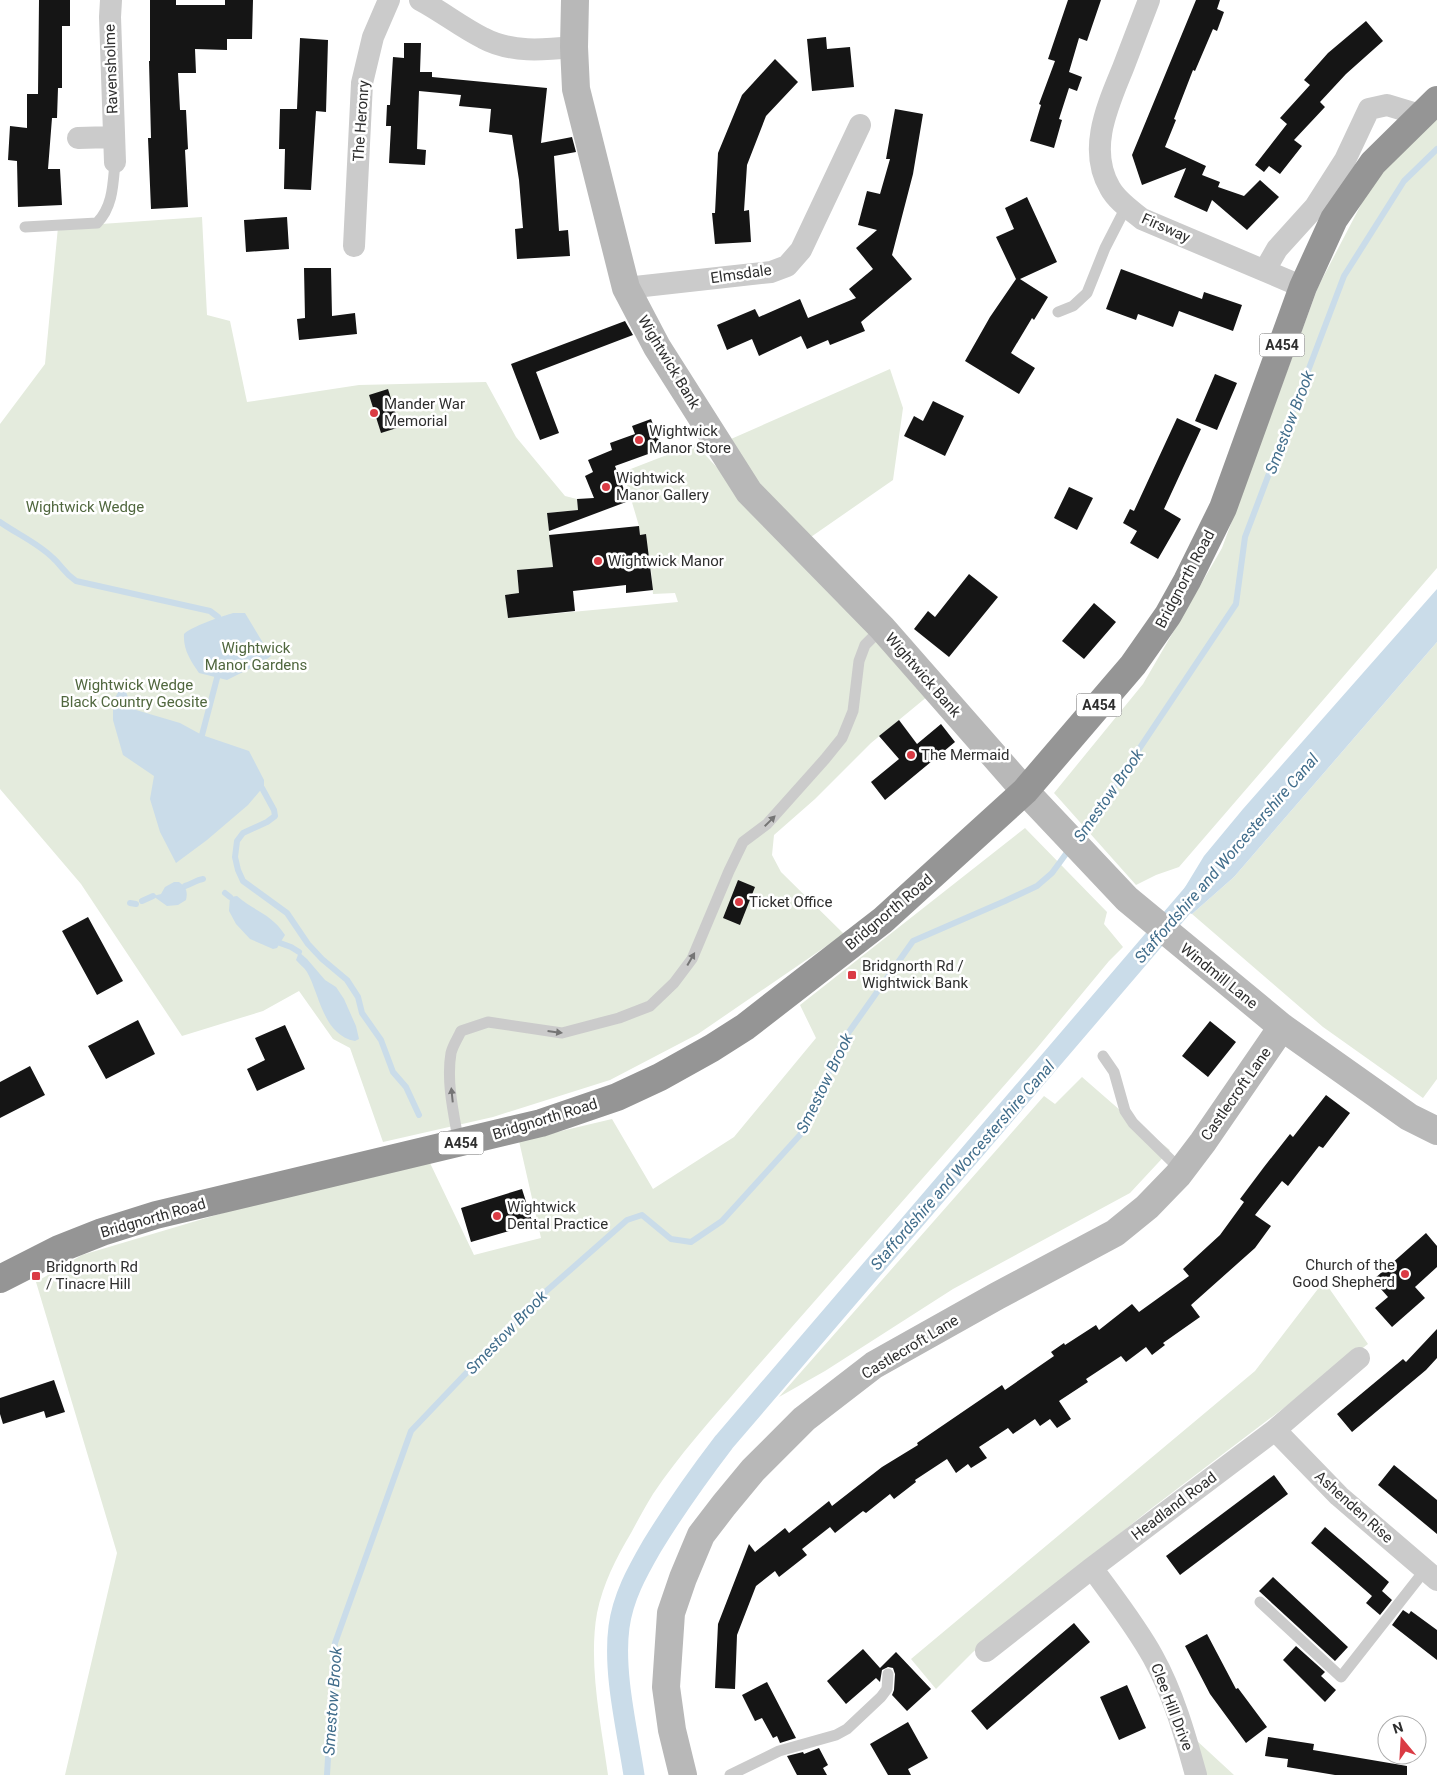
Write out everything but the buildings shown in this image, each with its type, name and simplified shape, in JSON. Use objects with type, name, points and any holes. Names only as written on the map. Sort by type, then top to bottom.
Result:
[{"type":"highway","name":"Bridgnorth Road","points":[[0,1279],[59,1249],[102,1232],[156,1215],[459,1144],[541,1123],[617,1097],[660,1077],[712,1048],[745,1026],[883,920],[1025,791],[1133,665],[1168,615],[1183,590],[1223,508],[1303,287],[1334,219],[1373,163],[1428,107]]},
{"type":"street","name":"Ravensholme","points":[[111,0],[113,137],[116,162]]},
{"type":"street","name":"The Heronry","points":[[354,246],[362,82],[373,38],[390,0]]},
{"type":"street","points":[[420,0],[484,39],[508,47],[536,50],[574,47]]},
{"type":"street","name":"Wightwick Bank","points":[[575,0],[574,47],[576,89],[626,288],[657,346],[749,492],[882,628],[1025,791]]},
{"type":"street","name":"Firsway","points":[[1149,0],[1104,118],[1100,142],[1102,166],[1110,188],[1126,207],[1142,219],[1303,287]]},
{"type":"street","name":"Bridgnorth Road","points":[[1265,270],[1277,250],[1315,207],[1346,160],[1369,109],[1387,105],[1428,107]]},
{"type":"street","name":"Elmsdale","points":[[626,288],[771,272],[788,266],[801,250],[860,125]]},
{"type":"street","points":[[78,138],[113,137]]},
{"type":"street","name":"Windmill Lane","points":[[1025,791],[1127,899],[1192,954],[1282,1027],[1409,1117],[1437,1131]]},
{"type":"street","name":"Castlecroft Lane","points":[[683,1775],[672,1730],[666,1687],[671,1612],[701,1535],[753,1470],[804,1420],[874,1365],[997,1296],[1115,1234],[1147,1207],[1181,1170],[1203,1142],[1282,1027]]},
{"type":"street","name":"Headland Road","points":[[986,1652],[1092,1568],[1275,1430],[1359,1358]]},
{"type":"street","name":"Ashenden Rise","points":[[1275,1430],[1339,1496],[1431,1575]]},
{"type":"street","name":"Clee Hill Drive","points":[[1092,1568],[1152,1656],[1168,1688],[1188,1743],[1196,1775]]},
{"type":"lane","points":[[25,227],[97,223],[105,215],[112,195],[116,162]]},
{"type":"lane","points":[[1058,312],[1073,306],[1087,293],[1105,248],[1126,207]]},
{"type":"lane","points":[[459,1144],[450,1075],[452,1052],[461,1031],[488,1022],[562,1033],[619,1018],[650,1006],[674,984],[692,959],[743,842],[768,824],[826,759],[842,738],[853,711],[859,661],[865,645],[882,628]]},
{"type":"lane","points":[[1103,1056],[1114,1072],[1125,1111],[1133,1123],[1181,1170]]},
{"type":"lane","points":[[1260,1602],[1341,1677],[1431,1575]]},
{"type":"lane","points":[[730,1775],[779,1752],[836,1735],[846,1729],[881,1697],[887,1689],[888,1674]]},
{"type":"green space","points":[[1437,115],[1437,568],[1179,867],[1156,875],[1136,885],[1054,793],[1143,684],[1222,548],[1318,287],[1378,172]]},
{"type":"green space","name":"Wightwick Manor Gardens","points":[[202,217],[207,315],[230,321],[247,402],[359,385],[486,382],[516,437],[565,496],[577,499],[578,510],[547,513],[553,567],[517,570],[519,593],[506,595],[508,618],[678,602],[675,593],[653,594],[651,569],[644,569],[646,534],[640,535],[623,472],[695,444],[884,646],[928,696],[871,743],[815,799],[774,835],[772,855],[781,872],[844,934],[698,1034],[610,1080],[493,1117],[383,1142],[350,1048],[333,1039],[299,991],[263,1011],[182,1036],[81,884],[0,789],[0,424],[45,364],[58,227]]},
{"type":"green space","points":[[890,369],[903,408],[893,480],[808,539],[759,487],[731,439]]},
{"type":"green space","points":[[1437,642],[1437,1079],[1423,1098],[1323,1027],[1192,914],[1234,877]]},
{"type":"green space","points":[[1025,828],[1107,912],[1104,924],[1123,947],[1109,961],[1037,1048],[741,1385],[674,1465],[653,1494],[615,1562],[606,1582],[597,1613],[594,1653],[595,1673],[608,1775],[65,1775],[117,1553],[36,1282],[82,1255],[253,1204],[430,1163],[474,1255],[541,1238],[519,1141],[612,1119],[653,1189],[734,1137],[816,1038],[800,1005]]},
{"type":"green space","points":[[1082,1077],[1170,1150],[1130,1193],[953,1289],[825,1371],[779,1397],[1044,1096],[1055,1104]]},
{"type":"green space","points":[[1324,1281],[1368,1344],[1148,1511],[973,1652],[936,1689],[911,1659],[1255,1371]]},
{"type":"green space","points":[[1196,1740],[1234,1775],[1206,1775]]},
{"type":"water","points":[[1437,589],[1437,642],[1234,877],[1192,914],[1173,907],[1204,856],[1243,809]]},
{"type":"water","points":[[233,613],[245,613],[271,656],[227,680],[199,673],[186,650],[184,634],[200,625]]},
{"type":"water","points":[[120,689],[126,692],[131,705],[136,710],[180,723],[202,735],[249,751],[264,780],[264,786],[248,805],[207,840],[176,863],[160,832],[150,799],[154,776],[123,755],[113,720],[113,701]]},
{"type":"water","points":[[174,882],[179,882],[185,888],[187,892],[186,900],[178,905],[167,906],[153,896],[161,894],[165,887]]},
{"type":"water","points":[[237,896],[268,917],[280,928],[285,935],[277,948],[273,949],[250,939],[236,924],[229,911],[230,897]]},
{"type":"water","points":[[299,952],[325,980],[336,987],[344,999],[356,1026],[359,1039],[355,1041],[344,1037],[329,1023],[307,972],[296,960]]},
{"type":"waterway","name":"Smestow Brook","points":[[1079,837],[1236,604],[1245,537],[1344,276],[1404,181],[1437,149]]},
{"type":"waterway","points":[[0,522],[47,553],[76,581],[210,611],[218,617]]},
{"type":"waterway","points":[[202,735],[217,678]]},
{"type":"waterway","points":[[262,788],[274,810],[275,816],[267,822],[243,833],[237,841],[235,857],[243,881],[287,913],[308,944],[322,959],[347,980],[358,997],[362,1013],[381,1040],[393,1072],[406,1087],[419,1115]]},
{"type":"waterway","name":"Smestow Brook","points":[[327,1775],[335,1643],[411,1431],[535,1301],[627,1220],[642,1215],[671,1239],[691,1242],[722,1221],[800,1135],[844,1039],[913,941],[1037,886],[1052,873],[1071,847]]},
{"type":"waterway","points":[[185,886],[203,879]]},
{"type":"waterway","name":"Staffordshire and Worcestershire Canal","points":[[634,1775],[619,1681],[619,1627],[631,1585],[660,1533],[686,1493],[724,1442],[1199,887]]},
{"type":"waterway","points":[[225,893],[230,897]]},
{"type":"waterway","points":[[142,901],[153,896]]},
{"type":"waterway","points":[[130,903],[136,904]]},
{"type":"waterway","points":[[280,943],[299,952]]},
{"type":"place","name":"Mander War Memorial","points":[[374,413]]},
{"type":"place","name":"Wightwick Manor Store","points":[[639,440]]},
{"type":"place","name":"Wightwick Manor Gallery","points":[[606,487]]},
{"type":"place","name":"Wightwick Manor","points":[[598,561]]},
{"type":"place","name":"The Mermaid","points":[[911,755]]},
{"type":"place","name":"Ticket Office","points":[[739,902]]},
{"type":"place","name":"Bridgnorth Rd / Wightwick Bank","points":[[852,975]]},
{"type":"place","name":"Wightwick Dental Practice","points":[[497,1216]]},
{"type":"place","name":"Church of the Good Shepherd","points":[[1405,1274]]},
{"type":"place","name":"Bridgnorth Rd / Tinacre Hill","points":[[36,1276]]},
{"type":"park label","name":"Wightwick Wedge","points":[[85,507]]},
{"type":"park label","name":"Wightwick Wedge Black Country Geosite","points":[[134,694]]}]
